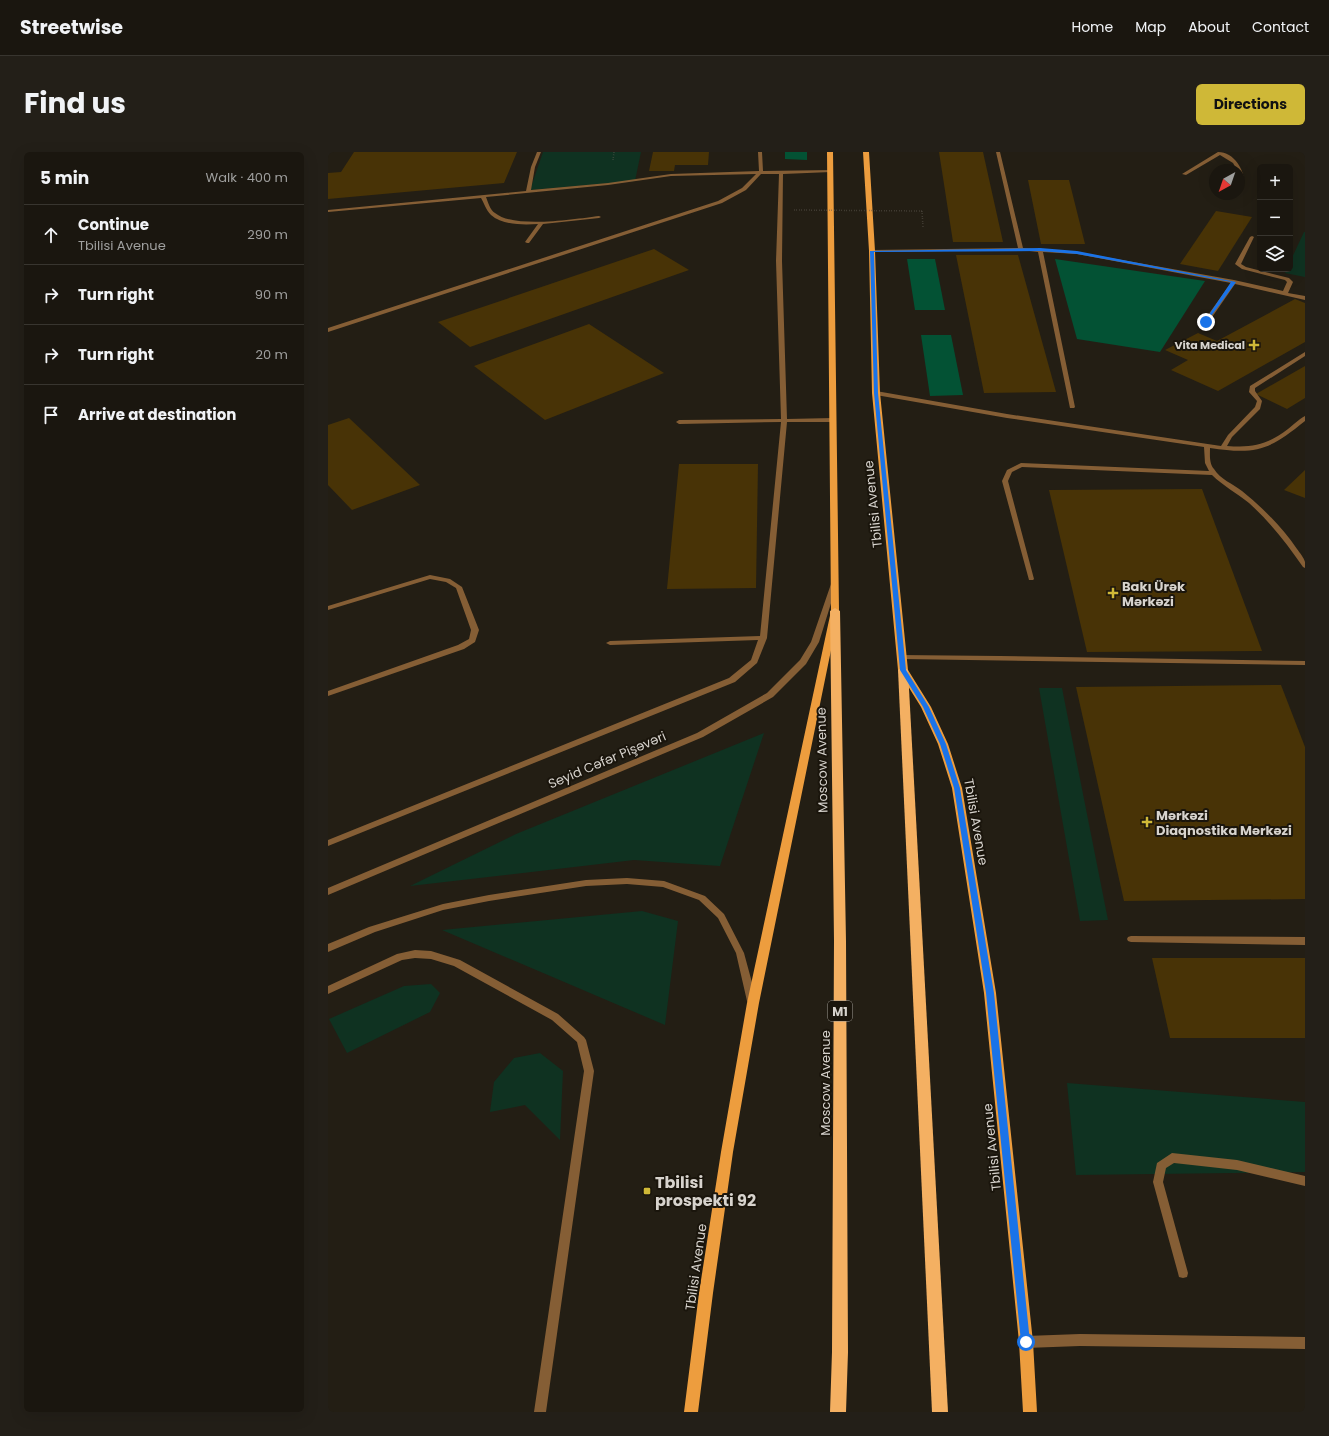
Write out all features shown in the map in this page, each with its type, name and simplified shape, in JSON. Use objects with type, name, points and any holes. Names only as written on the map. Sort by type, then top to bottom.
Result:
[{"type":"highway","name":"Moscow Avenue","points":[[835,611],[840,941],[840,1352],[838,1412]]},
{"type":"highway","points":[[902,664],[940,1412]]},
{"type":"main road","name":"Tbilisi Avenue","points":[[691,1412],[706,1293],[726,1159],[753,1003],[835,611],[830,152]]},
{"type":"main road","name":"Tbilisi Avenue","points":[[866,152],[872,251],[876,393],[902,664],[938,731],[957,788],[990,993],[1026,1342],[1030,1412]]},
{"type":"street","points":[[528,192],[539,152]]},
{"type":"street","points":[[328,330],[720,202],[744,189],[761,172],[760,152]]},
{"type":"street","points":[[998,152],[1021,249]]},
{"type":"street","points":[[1184,174],[1221,153],[1236,164]]},
{"type":"street","points":[[328,211],[608,184],[672,175],[831,171]]},
{"type":"street","points":[[328,843],[732,680],[754,661],[763,638],[784,421],[779,261],[781,172]]},
{"type":"street","points":[[483,196],[492,214],[510,221],[541,223],[599,217]]},
{"type":"street","points":[[527,242],[541,223]]},
{"type":"street","points":[[1252,237],[1238,264],[1244,268],[1287,279],[1290,282],[1285,294]]},
{"type":"street","points":[[872,251],[1040,249],[1077,253],[1234,282],[1305,298]]},
{"type":"street","points":[[1040,249],[1072,407]]},
{"type":"street","points":[[1206,322],[1234,282]]},
{"type":"street","points":[[1223,448],[1230,436],[1258,408],[1260,403],[1259,399],[1252,392],[1252,387],[1305,354]]},
{"type":"street","points":[[876,393],[973,411],[1223,448],[1241,449],[1261,446],[1279,437],[1305,418]]},
{"type":"street","points":[[679,422],[833,420]]},
{"type":"street","points":[[1207,446],[1207,463],[1214,473],[1243,495],[1268,517],[1291,543],[1305,566]]},
{"type":"street","points":[[1031,579],[1005,481],[1009,471],[1021,465],[1214,473]]},
{"type":"street","points":[[328,608],[430,577],[448,580],[458,587],[475,630],[472,640],[461,647],[328,694]]},
{"type":"street","name":"Seyid Cəfər Pişəvəri","points":[[329,890],[700,735],[770,696],[803,662],[815,642],[835,582]]},
{"type":"street","points":[[610,643],[763,638]]},
{"type":"street","points":[[902,664],[1000,658],[1305,663]]},
{"type":"street","points":[[328,948],[372,929],[443,907],[489,898],[586,883],[627,881],[664,884],[702,898],[721,916],[740,953],[753,1003]]},
{"type":"street","points":[[1131,938],[1305,941]]},
{"type":"street","points":[[328,990],[400,957],[415,954],[431,955],[457,963],[555,1017],[581,1040],[589,1071],[540,1412]]},
{"type":"street","points":[[1183,1273],[1158,1182],[1161,1166],[1172,1158],[1238,1165],[1305,1181]]},
{"type":"street","points":[[1026,1342],[1080,1340],[1305,1343]]},
{"type":"path","points":[[794,210],[922,212],[923,232]]},
{"type":"green space","points":[[543,152],[641,152],[635,181],[530,190]]},
{"type":"green space","points":[[785,152],[807,152],[807,160],[785,159]]},
{"type":"green space","points":[[1305,232],[1305,277],[1285,273],[1293,272],[1293,256]]},
{"type":"green space","points":[[907,259],[935,259],[945,310],[915,310]]},
{"type":"green space","points":[[1055,259],[1205,281],[1160,352],[1077,339]]},
{"type":"green space","points":[[921,335],[951,335],[963,395],[930,396]]},
{"type":"green space","points":[[1039,688],[1062,688],[1108,920],[1080,921]]},
{"type":"green space","points":[[764,733],[720,866],[634,860],[410,886],[516,834]]},
{"type":"green space","points":[[642,911],[678,921],[665,1025],[442,930]]},
{"type":"green space","points":[[431,984],[440,993],[430,1012],[347,1053],[329,1019],[404,986]]},
{"type":"green space","points":[[540,1053],[563,1071],[560,1140],[525,1105],[490,1112],[494,1082],[514,1058]]},
{"type":"green space","points":[[1067,1083],[1305,1102],[1305,1172],[1076,1175]]},
{"type":"building","points":[[354,152],[517,152],[504,183],[328,199],[328,173],[341,172]]},
{"type":"building","points":[[653,152],[709,152],[708,165],[675,165],[674,171],[649,171]]},
{"type":"building","points":[[939,152],[983,152],[1003,242],[953,242]]},
{"type":"building","points":[[1028,180],[1069,180],[1085,244],[1041,244]]},
{"type":"building","points":[[1216,211],[1252,217],[1218,271],[1180,264]]},
{"type":"building","points":[[654,249],[689,270],[470,347],[438,322]]},
{"type":"building","points":[[956,255],[1018,255],[1056,392],[984,393]]},
{"type":"building","points":[[1295,299],[1305,303],[1305,342],[1218,391],[1171,370],[1188,360],[1165,350],[1198,333],[1217,341]]},
{"type":"building","points":[[589,324],[664,373],[545,420],[474,366]]},
{"type":"building","points":[[1305,366],[1305,398],[1287,409],[1256,394]]},
{"type":"building","points":[[349,418],[420,485],[352,510],[328,485],[328,425]]},
{"type":"building","points":[[679,464],[758,464],[756,588],[667,589]]},
{"type":"building","points":[[1305,470],[1305,498],[1284,490]]},
{"type":"building","points":[[1202,489],[1262,651],[1087,652],[1049,490]]},
{"type":"building","points":[[1281,685],[1305,747],[1305,899],[1124,901],[1076,687]]},
{"type":"building","points":[[1152,958],[1305,958],[1305,1038],[1170,1038]]},
{"type":"place","name":"Vita Medical","points":[[1254,345]]},
{"type":"place","name":"Bakı Ürək Mərkəzi","points":[[1113,593]]},
{"type":"place","name":"Mərkəzi Diaqnostika Mərkəzi","points":[[1147,822]]},
{"type":"place","name":"Tbilisi prospekti 92","points":[[647,1191]]},
{"type":"route","points":[[1026,1342],[990,993],[957,788],[943,744],[926,707],[903,670],[876,393],[872,251],[1040,249],[1077,253],[1234,282],[1206,322]]}]
